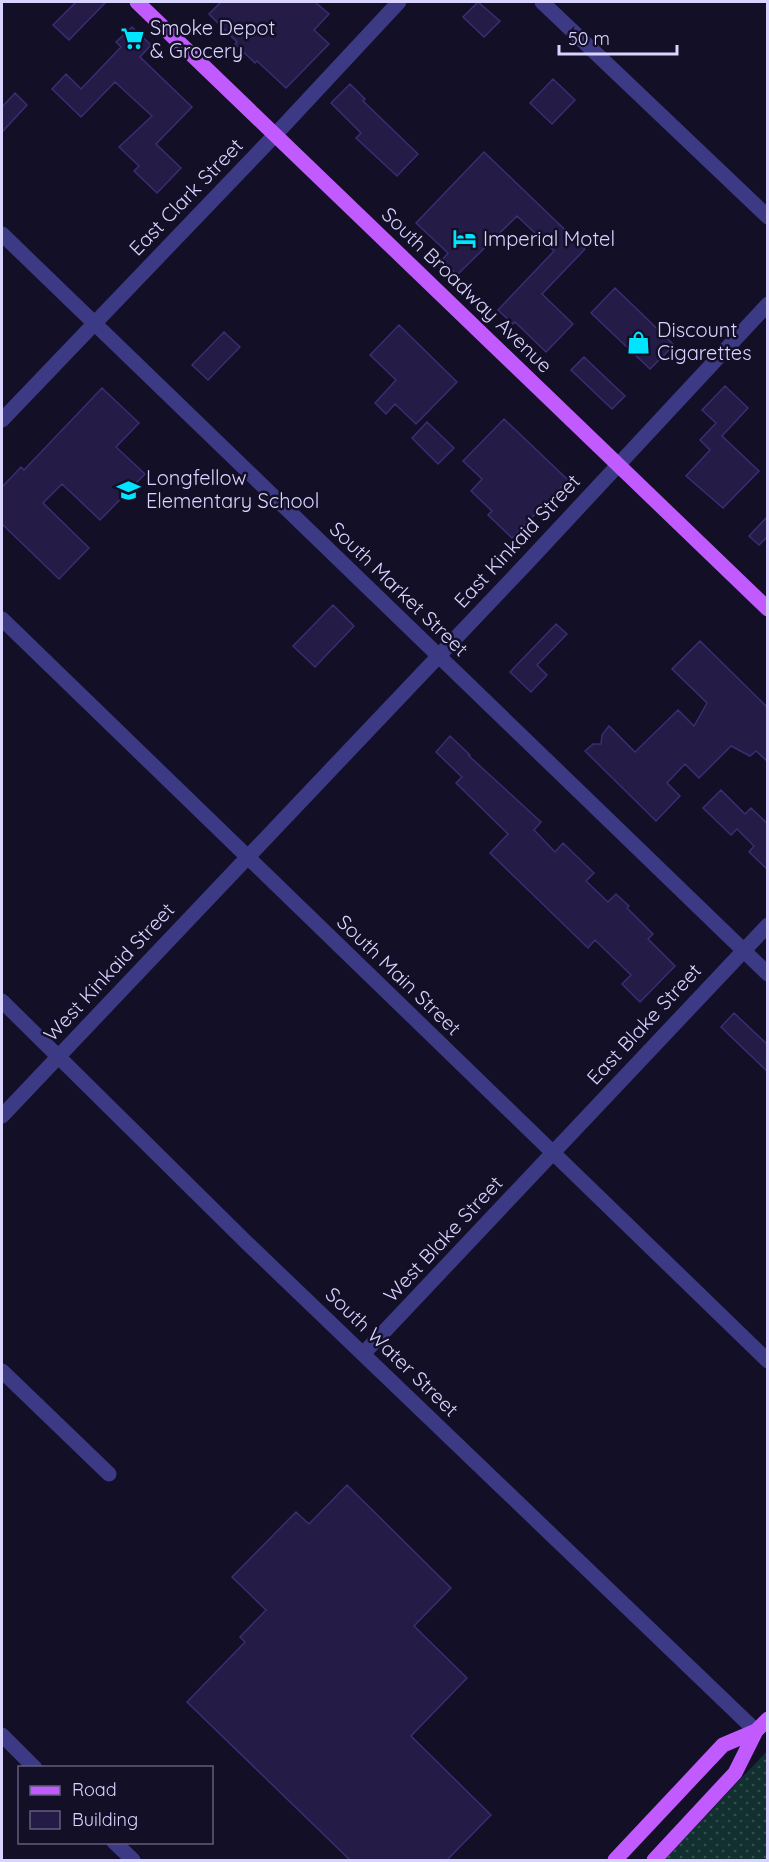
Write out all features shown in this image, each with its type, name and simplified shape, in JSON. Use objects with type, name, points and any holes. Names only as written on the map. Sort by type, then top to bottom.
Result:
[{"type":"main road","name":"South Broadway Avenue","points":[[137,2],[768,609]]},
{"type":"main road","points":[[654,1860],[735,1773],[756,1731],[768,1719]]},
{"type":"main road","points":[[615,1860],[723,1745],[756,1731]]},
{"type":"street","name":"East Clark Street","points":[[2,420],[399,2]]},
{"type":"street","points":[[542,2],[768,217]]},
{"type":"street","name":"South Market Street","points":[[2,234],[768,974]]},
{"type":"street","name":"East Kinkaid Street","points":[[247,857],[534,556],[768,304]]},
{"type":"street","name":"South Main Street","points":[[2,619],[768,1361]]},
{"type":"street","name":"West Kinkaid Street","points":[[2,1116],[247,857]]},
{"type":"street","name":"East Blake Street","points":[[553,1152],[768,925]]},
{"type":"street","name":"South Water Street","points":[[2,1001],[246,1242],[756,1731]]},
{"type":"street","name":"West Blake Street","points":[[363,1354],[553,1152]]},
{"type":"street","points":[[2,1371],[109,1474]]},
{"type":"street","points":[[2,1735],[35,1766]]},
{"type":"street","points":[[116,1844],[133,1860]]},
{"type":"green space","points":[[767,1751],[767,1860],[664,1860]]},
{"type":"building","points":[[76,2],[106,2],[69,40],[53,25]]},
{"type":"building","points":[[221,2],[315,2],[329,14],[314,30],[329,44],[286,88],[235,44],[237,42],[209,14]]},
{"type":"building","points":[[478,2],[500,21],[484,37],[463,17]]},
{"type":"building","points":[[132,27],[151,45],[140,57],[192,107],[156,144],[181,168],[157,193],[134,171],[139,166],[119,147],[152,116],[115,82],[81,117],[52,89],[66,74],[81,89],[121,47],[116,42]]},
{"type":"building","points":[[553,79],[575,100],[552,124],[530,103]]},
{"type":"building","points":[[350,84],[365,99],[363,101],[418,154],[397,176],[356,138],[361,133],[331,103]]},
{"type":"building","points":[[15,93],[27,105],[2,132],[2,107]]},
{"type":"building","points":[[484,152],[585,249],[542,294],[573,324],[546,352],[515,322],[513,324],[498,310],[554,251],[517,216],[457,275],[442,260],[448,253],[416,223]]},
{"type":"building","points":[[615,288],[674,345],[650,369],[591,313]]},
{"type":"building","points":[[399,325],[457,382],[416,424],[395,404],[386,414],[375,403],[396,380],[370,355]]},
{"type":"building","points":[[224,332],[240,347],[208,380],[192,365]]},
{"type":"building","points":[[584,357],[625,396],[612,409],[571,370]]},
{"type":"building","points":[[725,386],[748,408],[722,436],[759,471],[723,508],[686,476],[710,450],[700,440],[716,423],[702,410]]},
{"type":"building","points":[[102,388],[139,423],[116,447],[145,474],[100,520],[62,484],[43,503],[89,548],[59,579],[2,524],[2,487],[21,467],[24,470]]},
{"type":"building","points":[[504,419],[568,480],[512,538],[488,515],[492,511],[471,491],[482,479],[463,461]]},
{"type":"building","points":[[427,422],[454,448],[438,464],[412,438]]},
{"type":"building","points":[[768,516],[768,536],[759,545],[749,536]]},
{"type":"building","points":[[333,605],[354,626],[315,667],[293,646]]},
{"type":"building","points":[[556,624],[567,634],[537,665],[547,675],[531,692],[510,672]]},
{"type":"building","points":[[700,641],[768,708],[768,762],[756,751],[750,756],[731,746],[699,778],[685,764],[667,783],[680,796],[656,821],[585,751],[593,744],[601,744],[602,735],[609,726],[635,752],[678,710],[694,726],[707,703],[672,669]]},
{"type":"building","points":[[450,736],[541,822],[534,830],[555,852],[563,843],[594,873],[586,881],[608,902],[616,894],[653,934],[648,939],[675,966],[640,1002],[622,984],[631,975],[595,940],[588,948],[490,853],[508,834],[456,783],[462,777],[436,752]]},
{"type":"building","points":[[721,790],[745,814],[751,808],[768,824],[768,870],[749,852],[754,846],[737,829],[731,835],[703,808]]},
{"type":"building","points":[[734,1013],[768,1045],[768,1072],[721,1027]]},
{"type":"building","points":[[347,1485],[451,1588],[414,1626],[467,1678],[411,1736],[491,1815],[447,1860],[350,1860],[187,1702],[245,1642],[240,1637],[266,1610],[232,1577],[296,1512],[309,1524]]},
{"type":"place","name":"Smoke Depot & Grocery","points":[[132,39]]},
{"type":"place","name":"Imperial Motel","points":[[465,239]]},
{"type":"place","name":"Discount Cigarettes","points":[[639,342]]},
{"type":"place","name":"Longfellow Elementary School","points":[[128,490]]}]
